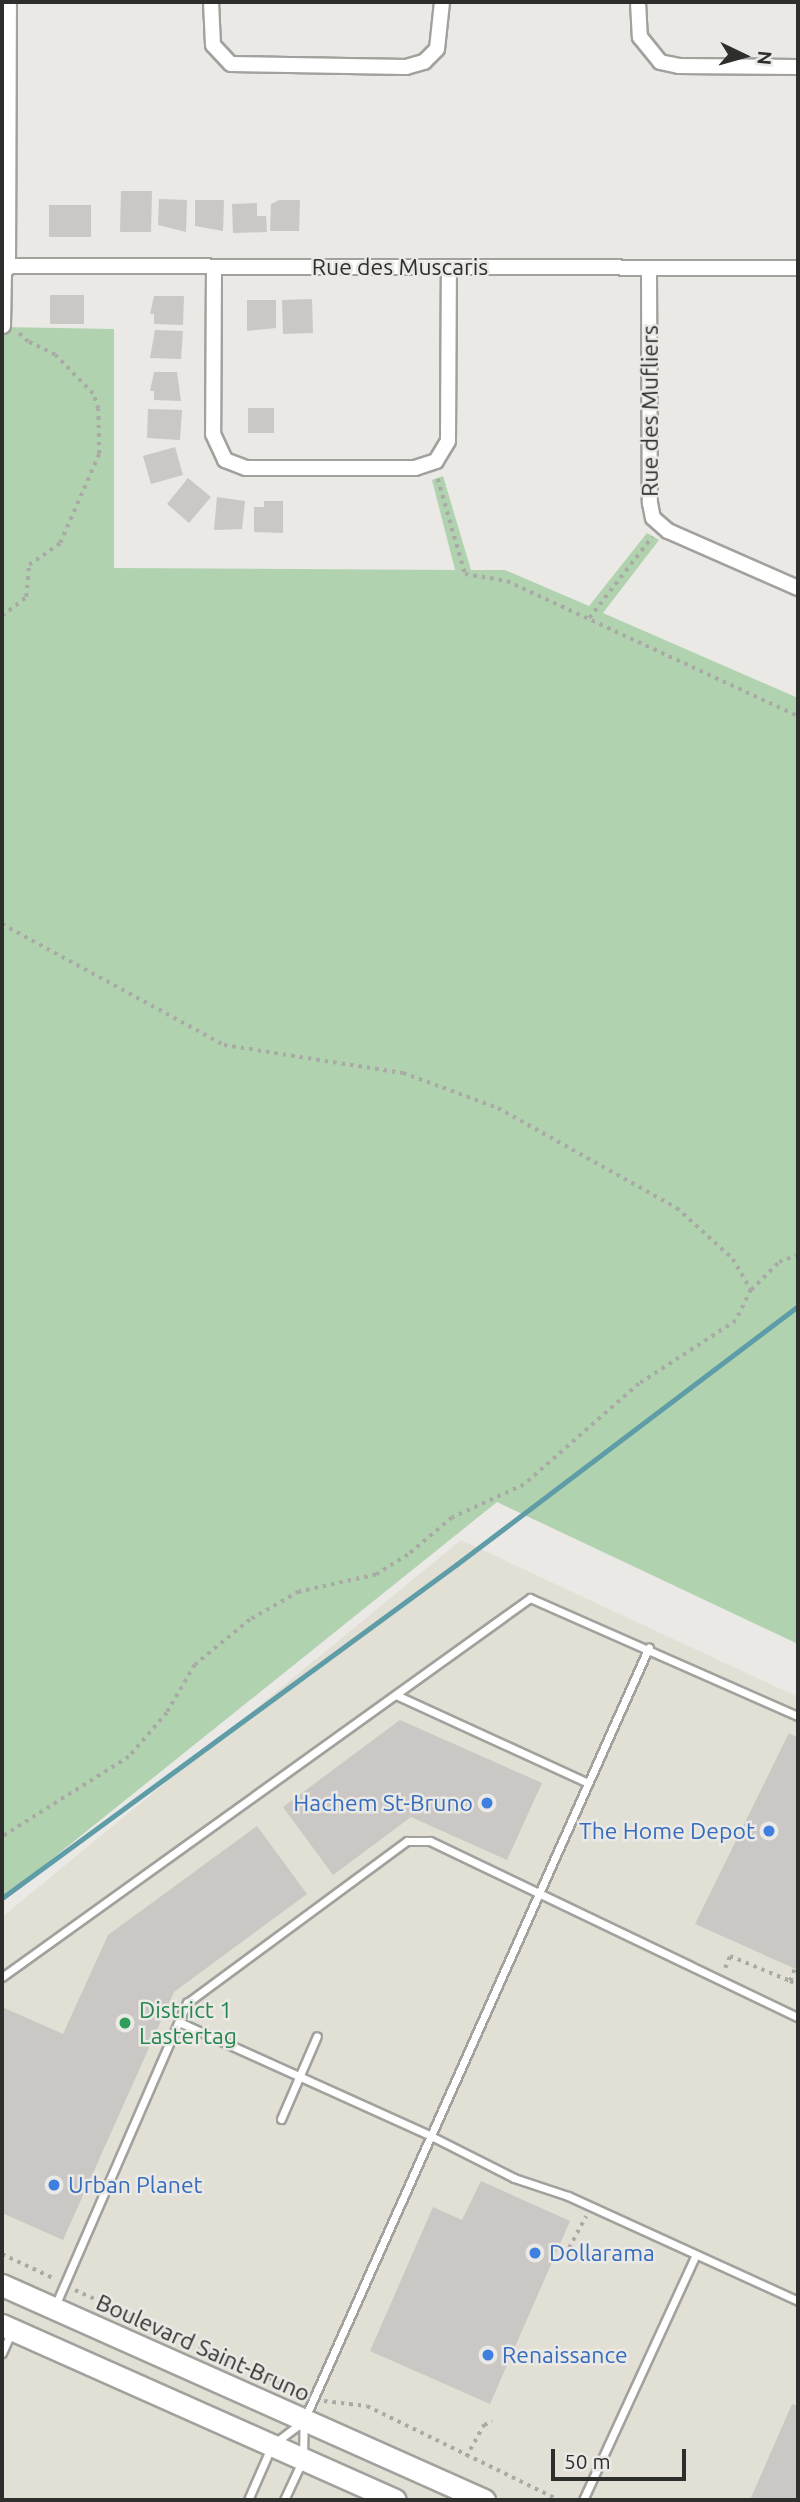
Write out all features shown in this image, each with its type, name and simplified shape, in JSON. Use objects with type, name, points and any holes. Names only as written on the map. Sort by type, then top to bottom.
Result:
[{"type":"street","points":[[3,321],[5,2]]},
{"type":"street","points":[[211,2],[213,46],[231,64],[406,67],[424,62],[437,50],[442,2]]},
{"type":"street","points":[[638,2],[640,37],[660,62],[679,66],[798,67]]},
{"type":"street","name":"Rue des Muscaris","points":[[3,266],[798,268]]},
{"type":"street","points":[[214,267],[213,434],[225,460],[246,468],[415,468],[436,461],[448,441],[449,267]]},
{"type":"street","name":"Rue des Mufliers","points":[[649,268],[649,503],[653,517],[668,531],[798,588]]},
{"type":"street","name":"Boulevard Saint-Bruno","points":[[2,2285],[484,2500]]},
{"type":"street","points":[[7,2327],[395,2500]]},
{"type":"lane","points":[[2,1977],[530,1598],[649,1647],[798,1716]]},
{"type":"lane","points":[[284,2500],[303,2459],[304,2420],[649,1647]]},
{"type":"lane","points":[[396,1695],[588,1783]]},
{"type":"lane","points":[[54,2308],[187,2003],[407,1841],[430,1841],[798,2017]]},
{"type":"lane","points":[[179,2022],[431,2136],[514,2178],[659,2236],[695,2257],[798,2301]]},
{"type":"lane","points":[[281,2119],[317,2036]]},
{"type":"lane","points":[[583,2500],[695,2257]]},
{"type":"lane","points":[[2,2353],[7,2327]]},
{"type":"lane","points":[[248,2500],[272,2445],[304,2420]]},
{"type":"path","points":[[2,616],[26,597],[29,565],[61,543],[99,454],[98,409],[93,394],[55,355],[23,337],[3,321]]},
{"type":"path","points":[[22,329],[23,337]]},
{"type":"path","points":[[438,479],[465,574],[508,581],[798,716]]},
{"type":"path","points":[[589,619],[652,537]]},
{"type":"path","points":[[2,924],[209,1039],[298,1059],[403,1073],[498,1108],[677,1208],[746,1273],[751,1290]]},
{"type":"path","points":[[2,1837],[96,1782],[130,1757],[167,1713],[195,1665],[250,1620],[299,1592],[376,1575],[408,1555],[452,1518],[532,1480],[645,1379],[697,1350],[736,1321],[751,1290],[779,1262],[798,1255]]},
{"type":"path","points":[[730,1956],[798,1985]]},
{"type":"path","points":[[790,1982],[795,1968]]},
{"type":"path","points":[[569,2248],[590,2209]]},
{"type":"path","name":"Boulevard Saint-Bruno","points":[[2,2254],[64,2285],[286,2382],[313,2400],[367,2406],[466,2457],[559,2500]]},
{"type":"path","points":[[466,2457],[484,2425],[492,2422]]},
{"type":"shaded area","points":[[461,1540],[798,1697],[798,2500],[2,2500],[2,1917]]},
{"type":"green space","points":[[2,327],[114,329],[114,568],[455,570],[432,480],[443,476],[471,570],[505,570],[589,606],[647,533],[659,540],[603,613],[798,698],[798,1644],[497,1502],[2,1899]]},
{"type":"building","points":[[121,191],[152,191],[151,232],[120,232]]},
{"type":"building","points":[[159,199],[187,200],[186,232],[158,225]]},
{"type":"building","points":[[195,200],[224,200],[223,231],[195,226]]},
{"type":"building","points":[[279,200],[300,200],[299,231],[270,231],[271,204]]},
{"type":"building","points":[[257,203],[257,216],[266,216],[267,232],[233,233],[232,204]]},
{"type":"building","points":[[49,205],[91,205],[91,237],[49,237]]},
{"type":"building","points":[[50,295],[84,295],[84,324],[50,324]]},
{"type":"building","points":[[154,296],[184,296],[183,325],[154,324],[154,314],[150,314]]},
{"type":"building","points":[[312,299],[313,333],[283,334],[282,300]]},
{"type":"building","points":[[247,300],[276,300],[276,328],[247,331]]},
{"type":"building","points":[[155,330],[183,331],[181,359],[150,358]]},
{"type":"building","points":[[154,372],[177,372],[181,401],[154,400],[154,391],[150,391]]},
{"type":"building","points":[[248,408],[274,408],[274,433],[248,433]]},
{"type":"building","points":[[148,409],[182,410],[180,440],[147,438]]},
{"type":"building","points":[[175,447],[183,475],[151,484],[143,456]]},
{"type":"building","points":[[188,478],[211,497],[189,523],[167,504]]},
{"type":"building","points":[[217,497],[245,501],[242,529],[214,530]]},
{"type":"building","points":[[264,501],[283,501],[283,533],[254,532],[254,507],[264,507]]},
{"type":"building","points":[[400,1720],[542,1783],[507,1860],[411,1817],[333,1875],[283,1807]]},
{"type":"building","name":"The Home Depot","points":[[789,1733],[798,1738],[798,1970],[695,1924]]},
{"type":"building","points":[[257,1826],[307,1894],[174,1992],[63,2240],[2,2213],[2,2007],[63,2034],[108,1935]]},
{"type":"building","points":[[481,2181],[570,2221],[490,2404],[370,2351],[433,2207],[462,2220]]},
{"type":"building","points":[[792,2404],[798,2406],[798,2500],[750,2500]]},
{"type":"waterway","points":[[2,1898],[457,1564],[798,1306]]},
{"type":"place","name":"Hachem St-Bruno","points":[[487,1803]]},
{"type":"place","name":"The Home Depot","points":[[769,1831]]},
{"type":"place","name":"District 1 Lastertag","points":[[125,2023]]},
{"type":"place","name":"Urban Planet","points":[[54,2185]]},
{"type":"place","name":"Dollarama","points":[[535,2253]]},
{"type":"place","name":"Renaissance","points":[[488,2355]]}]
